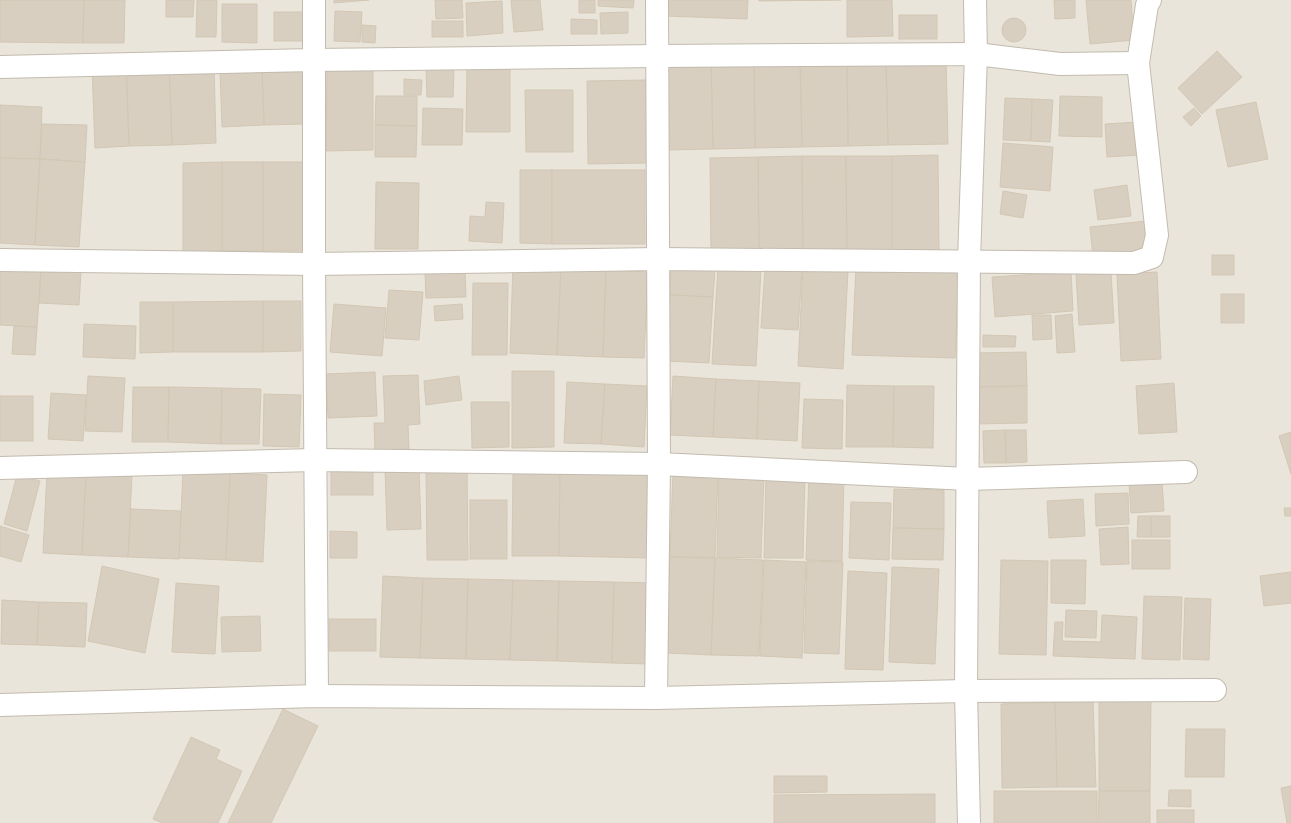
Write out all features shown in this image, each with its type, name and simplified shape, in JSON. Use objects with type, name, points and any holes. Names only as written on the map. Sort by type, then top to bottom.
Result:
[{"type":"street","points":[[314,0],[317,696]]},
{"type":"street","points":[[656,698],[659,464],[657,0]]},
{"type":"street","points":[[969,823],[966,691],[969,261],[976,54],[974,0]]},
{"type":"street","points":[[0,260],[314,264],[658,259],[1134,263],[1152,256],[1157,235],[1138,63],[1147,5],[1150,0]]},
{"type":"street","points":[[0,67],[314,60],[976,54],[1060,64],[1138,63]]},
{"type":"street","points":[[0,468],[316,460],[659,464],[968,479],[1186,472]]},
{"type":"street","points":[[0,706],[317,696],[656,698],[966,691],[1216,690]]},
{"type":"shaded area","points":[[0,0],[1291,0],[1291,823],[0,823]]},
{"type":"building","points":[[0,0],[84,0],[83,43],[0,42]]},
{"type":"building","points":[[84,0],[125,0],[124,43],[83,43]]},
{"type":"building","points":[[166,0],[194,0],[193,17],[166,17]]},
{"type":"building","points":[[197,0],[217,0],[216,37],[196,37]]},
{"type":"building","points":[[334,0],[369,0],[334,3]]},
{"type":"building","points":[[435,0],[462,0],[463,18],[436,19]]},
{"type":"building","points":[[511,0],[540,0],[543,30],[514,32]]},
{"type":"building","points":[[579,0],[595,0],[595,13],[579,13]]},
{"type":"building","points":[[598,0],[634,0],[633,8],[598,6]]},
{"type":"building","points":[[667,0],[748,0],[747,19],[666,16]]},
{"type":"building","points":[[759,0],[841,0],[759,1]]},
{"type":"building","points":[[847,0],[892,0],[893,36],[847,37]]},
{"type":"building","points":[[1054,0],[1075,0],[1075,18],[1055,19]]},
{"type":"building","points":[[1086,0],[1131,0],[1134,40],[1090,44]]},
{"type":"building","points":[[502,1],[503,33],[467,36],[466,3]]},
{"type":"building","points":[[222,4],[257,4],[257,43],[222,42]]},
{"type":"building","points":[[335,11],[362,12],[360,42],[334,41]]},
{"type":"building","points":[[274,12],[308,12],[308,41],[274,41]]},
{"type":"building","points":[[628,12],[628,33],[601,34],[600,13]]},
{"type":"building","points":[[899,15],[937,15],[937,39],[899,39]]},
{"type":"building","points":[[1014,18],[1022,22],[1026,30],[1022,38],[1014,42],[1006,38],[1002,30],[1006,22]]},
{"type":"building","points":[[571,19],[597,20],[597,34],[571,34]]},
{"type":"building","points":[[432,21],[463,21],[463,37],[432,37]]},
{"type":"building","points":[[362,25],[376,26],[375,43],[362,42]]},
{"type":"building","points":[[1217,51],[1242,77],[1202,114],[1178,88]]},
{"type":"building","points":[[946,58],[948,144],[888,145],[886,59]]},
{"type":"building","points":[[886,59],[888,145],[848,146],[847,60]]},
{"type":"building","points":[[847,60],[848,146],[802,147],[800,61]]},
{"type":"building","points":[[800,61],[802,147],[755,148],[754,62]]},
{"type":"building","points":[[754,62],[755,148],[713,149],[711,63]]},
{"type":"building","points":[[214,63],[216,143],[172,145],[169,64]]},
{"type":"building","points":[[711,63],[713,149],[669,150],[667,64]]},
{"type":"building","points":[[169,64],[172,145],[129,146],[126,66]]},
{"type":"building","points":[[467,65],[510,65],[510,132],[466,132]]},
{"type":"building","points":[[126,66],[129,146],[95,148],[92,68]]},
{"type":"building","points":[[303,68],[304,124],[264,125],[262,69]]},
{"type":"building","points":[[327,68],[373,68],[373,150],[326,151]]},
{"type":"building","points":[[426,68],[454,69],[453,97],[427,97]]},
{"type":"building","points":[[262,69],[264,125],[222,127],[220,70]]},
{"type":"building","points":[[404,79],[422,80],[421,95],[404,95]]},
{"type":"building","points":[[646,80],[647,163],[588,164],[587,81]]},
{"type":"building","points":[[525,90],[573,90],[573,152],[526,152]]},
{"type":"building","points":[[376,96],[417,96],[417,126],[375,125]]},
{"type":"building","points":[[1060,96],[1102,97],[1102,137],[1059,136]]},
{"type":"building","points":[[1005,98],[1032,99],[1031,141],[1003,140]]},
{"type":"building","points":[[1032,99],[1053,100],[1050,142],[1031,141]]},
{"type":"building","points":[[1256,102],[1268,159],[1228,167],[1216,110]]},
{"type":"building","points":[[0,105],[42,107],[40,159],[0,158]]},
{"type":"building","points":[[423,108],[463,109],[462,145],[422,145]]},
{"type":"building","points":[[1194,108],[1201,116],[1191,126],[1183,117]]},
{"type":"building","points":[[1138,122],[1140,155],[1107,157],[1105,124]]},
{"type":"building","points":[[42,124],[87,125],[85,162],[40,159]]},
{"type":"building","points":[[375,125],[417,126],[416,157],[375,157]]},
{"type":"building","points":[[1003,143],[1053,147],[1050,191],[1000,187]]},
{"type":"building","points":[[938,155],[939,250],[892,251],[892,156]]},
{"type":"building","points":[[802,156],[803,252],[759,252],[758,157]]},
{"type":"building","points":[[802,156],[846,156],[847,251],[803,252]]},
{"type":"building","points":[[846,156],[892,156],[892,251],[847,251]]},
{"type":"building","points":[[758,157],[759,252],[711,253],[710,158]]},
{"type":"building","points":[[0,158],[40,159],[35,245],[0,243]]},
{"type":"building","points":[[40,159],[85,162],[79,247],[35,245]]},
{"type":"building","points":[[222,162],[263,162],[263,251],[222,251]]},
{"type":"building","points":[[222,162],[222,251],[183,252],[183,163]]},
{"type":"building","points":[[263,162],[306,162],[306,251],[263,251]]},
{"type":"building","points":[[520,170],[552,170],[552,244],[520,243]]},
{"type":"building","points":[[552,170],[645,170],[645,244],[552,244]]},
{"type":"building","points":[[376,182],[419,183],[418,249],[375,249]]},
{"type":"building","points":[[1127,185],[1131,216],[1098,220],[1094,190]]},
{"type":"building","points":[[1003,191],[1027,195],[1023,218],[1000,214]]},
{"type":"building","points":[[486,202],[504,203],[502,243],[469,241],[470,216],[485,217]]},
{"type":"building","points":[[1146,221],[1148,251],[1093,257],[1090,227]]},
{"type":"building","points":[[1212,255],[1234,255],[1234,275],[1212,275]]},
{"type":"building","points":[[513,266],[561,268],[557,355],[510,353]]},
{"type":"building","points":[[856,266],[959,269],[955,358],[852,355]]},
{"type":"building","points":[[718,267],[761,269],[756,366],[712,364]]},
{"type":"building","points":[[0,268],[41,270],[37,327],[0,325]]},
{"type":"building","points":[[561,268],[606,270],[603,357],[557,355]]},
{"type":"building","points":[[671,268],[715,270],[713,297],[670,295]]},
{"type":"building","points":[[765,268],[802,270],[798,330],[761,328]]},
{"type":"building","points":[[803,268],[848,270],[843,369],[798,366]]},
{"type":"building","points":[[41,270],[81,272],[79,305],[39,303]]},
{"type":"building","points":[[606,270],[648,272],[644,358],[603,357]]},
{"type":"building","points":[[465,272],[466,297],[426,298],[425,273]]},
{"type":"building","points":[[1071,272],[1073,311],[995,317],[992,277]]},
{"type":"building","points":[[1111,272],[1114,323],[1079,325],[1076,274]]},
{"type":"building","points":[[1157,272],[1161,359],[1121,361],[1117,274]]},
{"type":"building","points":[[473,283],[508,283],[507,355],[472,355]]},
{"type":"building","points":[[389,290],[423,292],[419,340],[385,338]]},
{"type":"building","points":[[1221,294],[1244,294],[1244,323],[1221,323]]},
{"type":"building","points":[[670,295],[713,297],[709,363],[666,361]]},
{"type":"building","points":[[263,301],[263,352],[173,352],[173,302]]},
{"type":"building","points":[[263,301],[301,301],[301,351],[263,352]]},
{"type":"building","points":[[140,302],[173,302],[173,352],[140,353]]},
{"type":"building","points":[[334,304],[386,308],[382,356],[330,352]]},
{"type":"building","points":[[462,304],[463,319],[435,321],[434,306]]},
{"type":"building","points":[[1072,314],[1075,352],[1057,353],[1055,316]]},
{"type":"building","points":[[1032,315],[1051,315],[1052,339],[1033,340]]},
{"type":"building","points":[[84,324],[136,326],[135,359],[83,357]]},
{"type":"building","points":[[14,326],[37,327],[35,355],[12,354]]},
{"type":"building","points":[[983,335],[1016,336],[1015,347],[983,347]]},
{"type":"building","points":[[1026,352],[1027,386],[973,387],[973,353]]},
{"type":"building","points":[[512,371],[554,371],[554,447],[512,448]]},
{"type":"building","points":[[375,372],[377,416],[328,418],[326,374]]},
{"type":"building","points":[[418,375],[420,424],[408,425],[409,449],[375,450],[374,423],[385,423],[383,376]]},
{"type":"building","points":[[88,376],[125,378],[122,432],[85,431]]},
{"type":"building","points":[[459,376],[462,400],[426,405],[424,381]]},
{"type":"building","points":[[673,376],[716,379],[713,437],[670,435]]},
{"type":"building","points":[[716,379],[759,381],[757,439],[713,437]]},
{"type":"building","points":[[759,381],[800,383],[797,441],[757,439]]},
{"type":"building","points":[[567,382],[605,384],[601,444],[564,443]]},
{"type":"building","points":[[1174,383],[1177,432],[1139,434],[1136,386]]},
{"type":"building","points":[[605,384],[647,386],[644,447],[601,444]]},
{"type":"building","points":[[847,385],[894,386],[893,447],[846,447]]},
{"type":"building","points":[[894,386],[934,386],[933,448],[893,447]]},
{"type":"building","points":[[1027,386],[1027,423],[974,424],[973,387]]},
{"type":"building","points":[[133,387],[169,387],[168,442],[132,442]]},
{"type":"building","points":[[169,387],[222,388],[221,444],[168,442]]},
{"type":"building","points":[[222,388],[261,389],[259,444],[221,444]]},
{"type":"building","points":[[51,393],[86,395],[83,441],[48,439]]},
{"type":"building","points":[[264,394],[301,395],[299,447],[263,446]]},
{"type":"building","points":[[0,396],[33,396],[33,441],[0,441]]},
{"type":"building","points":[[804,399],[843,400],[842,449],[802,448]]},
{"type":"building","points":[[471,402],[509,402],[509,447],[472,448]]},
{"type":"building","points":[[1005,430],[1026,430],[1027,462],[1006,463]]},
{"type":"building","points":[[1005,430],[1006,463],[984,463],[983,431]]},
{"type":"building","points":[[1291,432],[1291,474],[1279,436]]},
{"type":"building","points":[[467,467],[468,560],[427,560],[426,468]]},
{"type":"building","points":[[331,468],[373,468],[373,495],[331,495]]},
{"type":"building","points":[[419,468],[421,529],[387,530],[385,469]]},
{"type":"building","points":[[673,470],[718,472],[715,558],[670,557]]},
{"type":"building","points":[[47,471],[86,473],[82,555],[43,553]]},
{"type":"building","points":[[513,471],[560,471],[559,556],[512,556]]},
{"type":"building","points":[[560,471],[652,472],[650,558],[559,556]]},
{"type":"building","points":[[183,472],[230,473],[226,560],[179,558]]},
{"type":"building","points":[[719,472],[764,473],[761,558],[717,557]]},
{"type":"building","points":[[86,473],[132,475],[128,557],[82,555]]},
{"type":"building","points":[[230,473],[267,475],[263,562],[226,560]]},
{"type":"building","points":[[17,475],[40,481],[27,531],[4,524]]},
{"type":"building","points":[[766,475],[805,476],[803,558],[764,558]]},
{"type":"building","points":[[809,475],[844,476],[842,561],[806,560]]},
{"type":"building","points":[[1162,482],[1164,511],[1131,513],[1129,484]]},
{"type":"building","points":[[894,489],[944,490],[944,529],[893,528]]},
{"type":"building","points":[[1128,493],[1129,524],[1096,526],[1095,494]]},
{"type":"building","points":[[1083,499],[1085,536],[1049,538],[1047,501]]},
{"type":"building","points":[[470,500],[507,500],[507,559],[470,559]]},
{"type":"building","points":[[851,502],[891,503],[889,560],[849,558]]},
{"type":"building","points":[[1284,508],[1291,508],[1291,516],[1285,516]]},
{"type":"building","points":[[131,509],[181,511],[179,559],[128,557]]},
{"type":"building","points":[[1138,516],[1151,516],[1151,537],[1137,537]]},
{"type":"building","points":[[1151,516],[1170,516],[1170,537],[1151,537]]},
{"type":"building","points":[[0,526],[29,535],[21,562],[0,556]]},
{"type":"building","points":[[1128,527],[1129,564],[1101,565],[1099,529]]},
{"type":"building","points":[[893,528],[944,529],[943,560],[892,559]]},
{"type":"building","points":[[330,531],[357,532],[357,558],[330,558]]},
{"type":"building","points":[[1132,540],[1170,540],[1170,569],[1132,569]]},
{"type":"building","points":[[670,557],[715,558],[711,655],[666,653]]},
{"type":"building","points":[[715,558],[763,560],[759,656],[711,655]]},
{"type":"building","points":[[764,560],[806,562],[802,658],[760,656]]},
{"type":"building","points":[[1001,560],[1048,561],[1046,655],[999,654]]},
{"type":"building","points":[[1051,560],[1086,560],[1085,604],[1051,603]]},
{"type":"building","points":[[807,561],[843,562],[839,654],[804,653]]},
{"type":"building","points":[[102,566],[159,579],[145,653],[88,641]]},
{"type":"building","points":[[892,567],[939,569],[935,664],[889,662]]},
{"type":"building","points":[[848,571],[887,573],[883,670],[845,669]]},
{"type":"building","points":[[1291,572],[1291,603],[1264,606],[1260,576]]},
{"type":"building","points":[[383,576],[423,578],[420,658],[380,657]]},
{"type":"building","points":[[423,578],[468,579],[466,659],[420,658]]},
{"type":"building","points":[[468,579],[513,580],[510,660],[466,659]]},
{"type":"building","points":[[513,580],[559,581],[557,661],[510,660]]},
{"type":"building","points":[[559,581],[614,582],[612,663],[557,661]]},
{"type":"building","points":[[614,582],[652,583],[650,664],[612,663]]},
{"type":"building","points":[[176,583],[219,586],[215,654],[172,652]]},
{"type":"building","points":[[1144,596],[1182,597],[1180,660],[1142,659]]},
{"type":"building","points":[[1185,598],[1211,599],[1209,660],[1183,659]]},
{"type":"building","points":[[2,600],[39,602],[37,645],[1,644]]},
{"type":"building","points":[[39,602],[87,603],[85,647],[37,645]]},
{"type":"building","points":[[1066,610],[1097,611],[1096,638],[1065,637]]},
{"type":"building","points":[[1102,615],[1137,617],[1135,659],[1053,656],[1055,622],[1063,622],[1062,641],[1101,642]]},
{"type":"building","points":[[260,616],[261,651],[222,652],[221,617]]},
{"type":"building","points":[[329,619],[376,619],[376,651],[329,651]]},
{"type":"building","points":[[1099,698],[1151,698],[1150,791],[1099,791]]},
{"type":"building","points":[[1093,700],[1096,787],[1057,787],[1055,702]]},
{"type":"building","points":[[1055,702],[1057,787],[1002,788],[1001,704]]},
{"type":"building","points":[[283,709],[318,726],[271,823],[228,823]]},
{"type":"building","points":[[1186,729],[1225,729],[1224,777],[1185,777]]},
{"type":"building","points":[[191,737],[220,750],[216,759],[242,771],[218,823],[162,823],[153,819]]},
{"type":"building","points":[[774,776],[827,776],[827,792],[774,793]]},
{"type":"building","points":[[1291,786],[1291,823],[1287,823],[1281,788]]},
{"type":"building","points":[[1169,790],[1191,790],[1191,807],[1168,806]]},
{"type":"building","points":[[994,791],[1097,791],[1097,823],[994,823]]},
{"type":"building","points":[[1099,791],[1150,791],[1150,823],[1098,823]]},
{"type":"building","points":[[935,794],[935,823],[774,823],[774,795]]},
{"type":"building","points":[[1157,810],[1194,810],[1194,823],[1157,823]]}]
